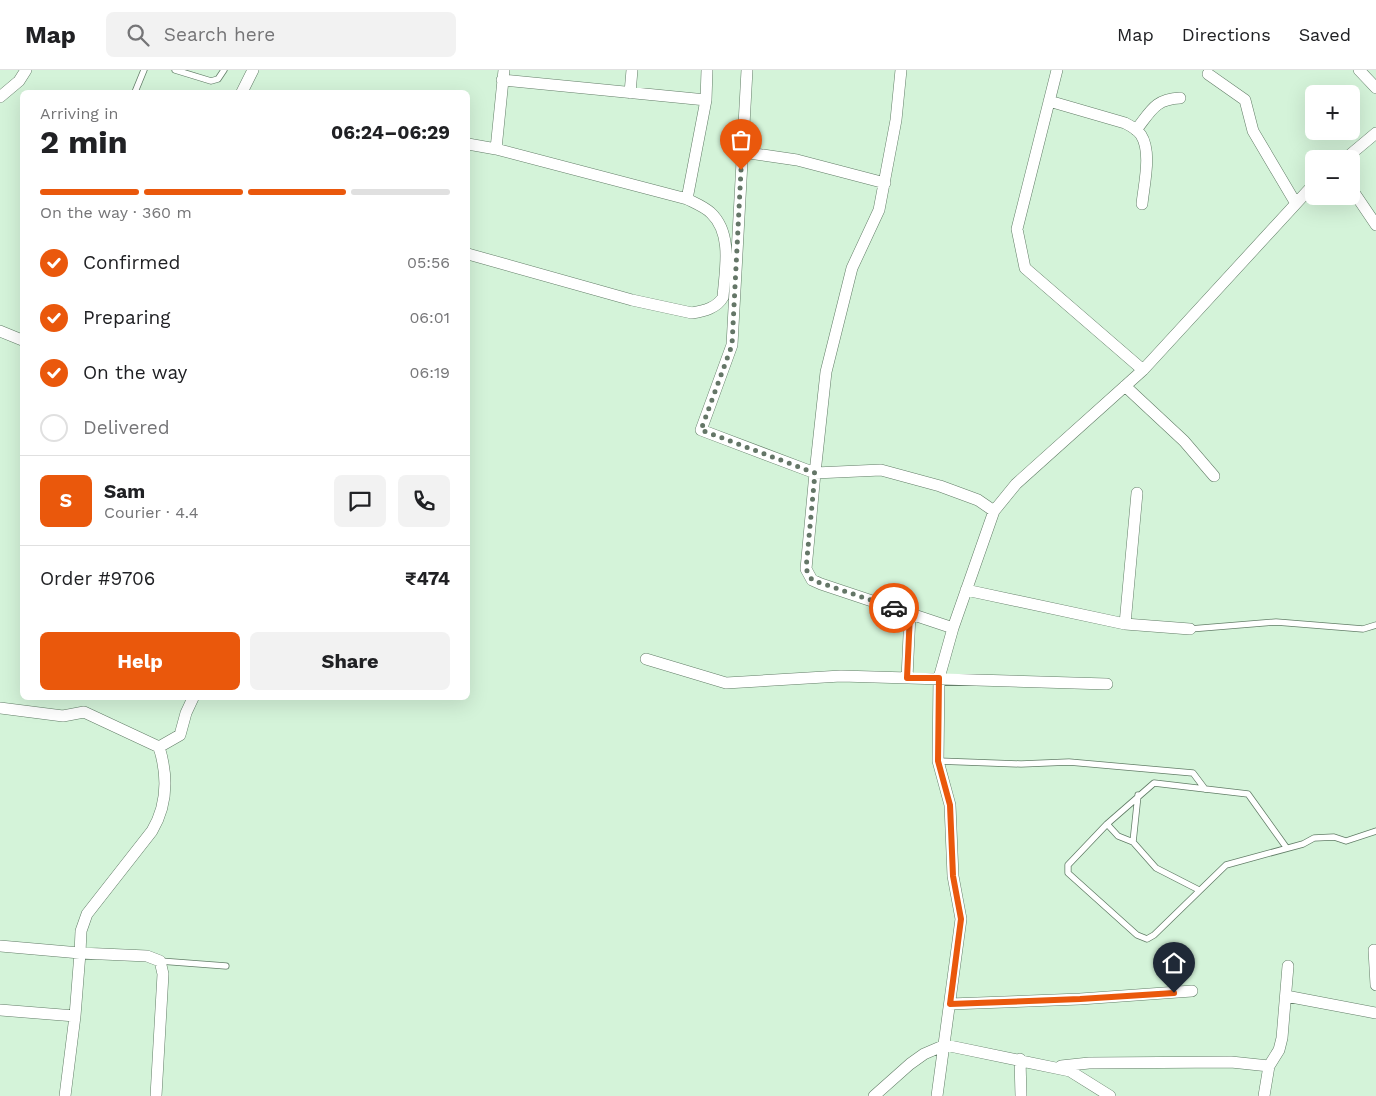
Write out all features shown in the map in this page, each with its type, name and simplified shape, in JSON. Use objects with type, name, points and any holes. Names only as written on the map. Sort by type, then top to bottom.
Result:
[{"type":"street","points":[[0,97],[19,81],[26,70]]},
{"type":"street","points":[[243,90],[253,70]]},
{"type":"street","points":[[630,93],[632,70]]},
{"type":"street","points":[[687,199],[706,100],[707,70]]},
{"type":"street","points":[[747,70],[732,345],[701,430],[815,473],[881,470],[940,486],[978,500],[994,511]]},
{"type":"street","points":[[901,70],[896,120],[879,210],[852,268],[826,372],[806,569],[808,576],[821,584],[953,628]]},
{"type":"street","points":[[1057,70],[1017,229],[1025,268],[1143,370]]},
{"type":"street","points":[[1359,70],[1376,88]]},
{"type":"street","points":[[1208,74],[1245,100],[1253,131],[1295,202]]},
{"type":"street","points":[[496,149],[503,75],[630,93],[706,100]]},
{"type":"street","points":[[1136,130],[1158,102],[1180,98]]},
{"type":"street","points":[[1050,101],[1125,123],[1136,130],[1145,146],[1142,204]]},
{"type":"street","points":[[1355,150],[1376,133]]},
{"type":"street","points":[[470,144],[496,149],[687,199],[711,212],[720,225],[726,242],[723,297],[719,304],[692,313],[632,300],[470,255]]},
{"type":"street","points":[[742,152],[797,160],[885,183]]},
{"type":"street","points":[[937,1096],[961,919],[953,876],[950,805],[938,761],[939,678],[953,628],[994,511],[1016,484],[1143,370],[1305,193]]},
{"type":"street","points":[[1360,201],[1376,225]]},
{"type":"street","points":[[0,331],[20,339]]},
{"type":"street","points":[[1125,386],[1184,441],[1214,476]]},
{"type":"street","points":[[1125,624],[1137,493]]},
{"type":"street","points":[[966,590],[1125,624],[1190,629]]},
{"type":"street","points":[[907,678],[910,614]]},
{"type":"street","points":[[646,658],[726,683],[841,676],[1107,684]]},
{"type":"street","points":[[159,747],[180,735],[192,700]]},
{"type":"street","points":[[0,708],[63,716],[84,712],[159,747],[165,767],[166,783],[160,817],[152,831],[87,914],[80,931],[75,1016],[65,1096]]},
{"type":"street","points":[[0,946],[147,956],[160,961],[163,974],[156,1096]]},
{"type":"street","points":[[1374,950],[1376,985]]},
{"type":"street","points":[[1264,1096],[1269,1066],[1279,1050],[1282,1038],[1288,966]]},
{"type":"street","points":[[950,1004],[1080,999],[1192,991]]},
{"type":"street","points":[[1286,996],[1376,1013]]},
{"type":"street","points":[[0,1010],[75,1016]]},
{"type":"street","points":[[879,1094],[924,1054],[945,1045],[1056,1067],[1082,1077],[1110,1096]]},
{"type":"street","points":[[1020,1059],[1021,1096]]},
{"type":"street","points":[[1056,1067],[1089,1063],[1231,1062],[1269,1066]]},
{"type":"lane","points":[[137,90],[144,70]]},
{"type":"lane","points":[[175,70],[211,82],[218,79],[224,70]]},
{"type":"lane","points":[[1190,629],[1276,622],[1362,629],[1376,625]]},
{"type":"lane","points":[[938,761],[1021,764],[1069,762],[1174,771],[1193,773],[1205,789]]},
{"type":"lane","points":[[1286,847],[1248,794],[1154,784],[1138,795],[1106,824],[1068,864],[1068,873],[1137,935],[1147,939],[1154,935],[1226,865],[1286,847],[1303,844],[1314,838],[1334,837],[1346,841],[1376,831]]},
{"type":"lane","points":[[1133,842],[1138,795]]},
{"type":"lane","points":[[1106,824],[1118,836],[1133,842],[1156,868],[1199,890]]},
{"type":"lane","points":[[160,961],[226,966]]},
{"type":"way so far","points":[[741,170],[732,345],[701,430],[815,473],[806,569],[808,576],[821,584],[894,608]]},
{"type":"route","points":[[894,608],[910,614],[907,678],[939,678],[938,761],[950,805],[953,876],[961,919],[950,1004],[1174,993]]}]
